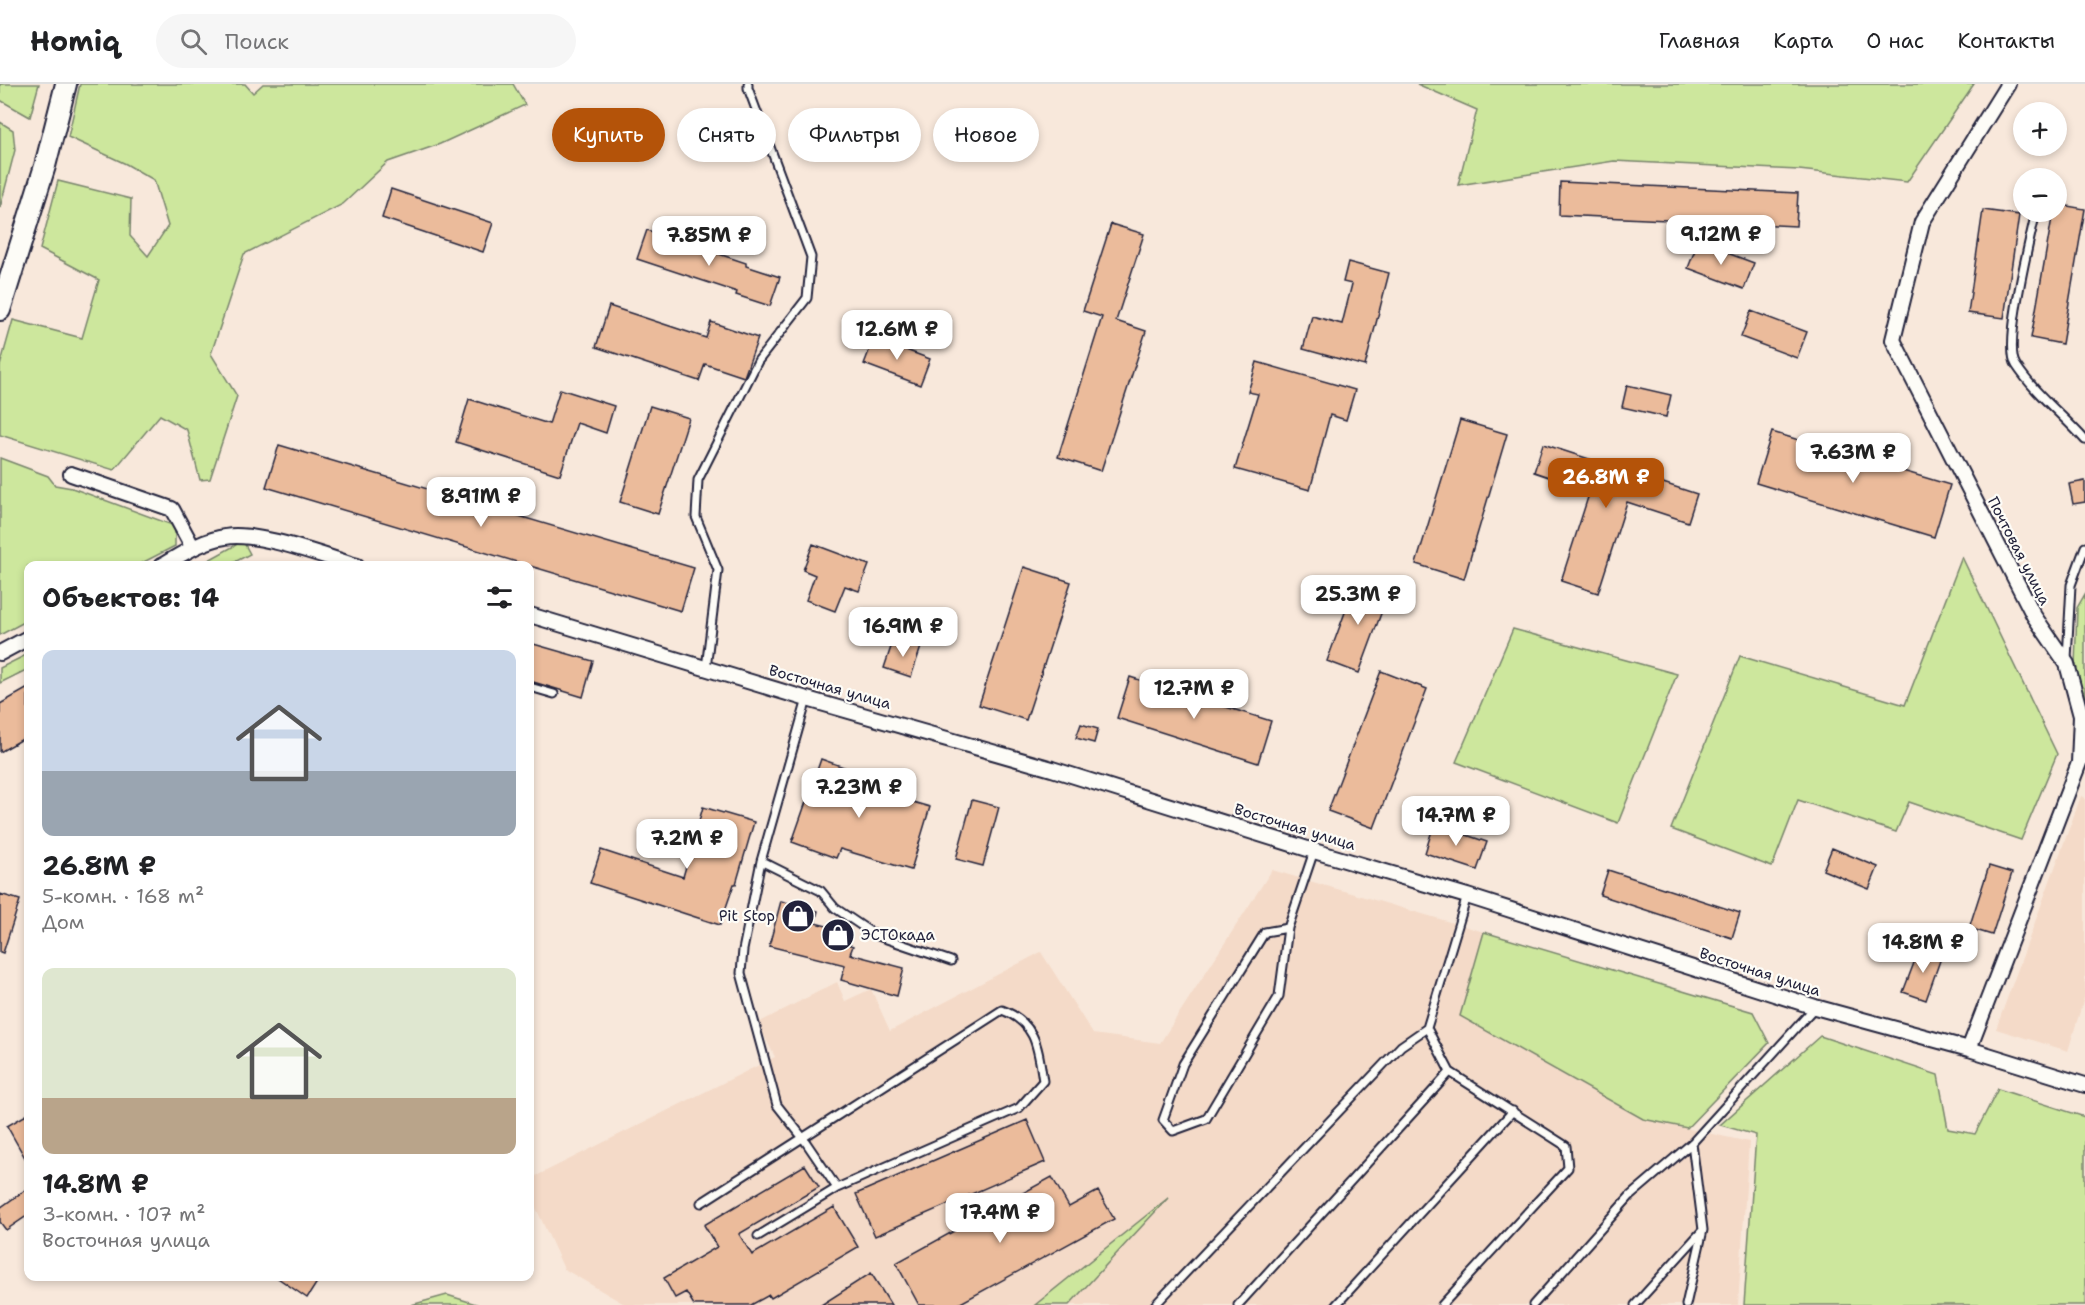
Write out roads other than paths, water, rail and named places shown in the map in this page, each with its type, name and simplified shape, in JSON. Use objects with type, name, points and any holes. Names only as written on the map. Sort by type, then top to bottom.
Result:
[{"type":"street","points":[[0,310],[45,166],[66,84]]},
{"type":"street","name":"Почтовая улица","points":[[1969,1049],[2082,760],[2080,716],[2067,664],[2034,616],[1893,340],[1922,222],[2008,84]]},
{"type":"street","points":[[71,474],[172,509],[193,548]]},
{"type":"street","points":[[170,561],[193,548],[224,537],[252,536],[340,561]]},
{"type":"street","name":"Восточная улица","points":[[534,616],[807,699],[1052,769],[1467,896],[1815,1007],[1969,1049],[2085,1085]]},
{"type":"street","points":[[0,653],[24,640]]},
{"type":"lane","points":[[706,668],[718,570],[696,517],[698,480],[758,361],[807,298],[811,257],[748,84]]},
{"type":"lane","points":[[2034,222],[2012,337],[2014,363],[2048,404],[2085,440]]},
{"type":"lane","points":[[2067,664],[2072,585],[2085,547]]},
{"type":"lane","points":[[534,688],[554,694]]},
{"type":"lane","points":[[807,699],[761,861],[742,950],[741,973],[777,1105],[837,1188]]},
{"type":"lane","points":[[1288,928],[1265,932],[1183,1064],[1162,1120],[1173,1131],[1206,1119],[1279,996],[1288,928],[1314,851]]},
{"type":"lane","points":[[761,861],[822,891],[835,908],[875,935],[951,962]]},
{"type":"lane","points":[[1155,1305],[1401,1046],[1427,1028],[1467,896]]},
{"type":"lane","points":[[1533,1305],[1630,1196],[1692,1143],[1815,1007]]},
{"type":"lane","points":[[701,1203],[1002,1010],[1016,1015],[1036,1039],[1043,1081],[1019,1108],[837,1188],[758,1236]]},
{"type":"lane","points":[[1427,1028],[1450,1071],[1566,1146],[1568,1168],[1442,1305]]},
{"type":"lane","points":[[1238,1305],[1450,1071]]},
{"type":"lane","points":[[1336,1305],[1513,1111]]},
{"type":"lane","points":[[1686,1305],[1703,1230],[1692,1143]]},
{"type":"lane","points":[[1635,1305],[1703,1230]]},
{"type":"place","name":"Pit Stop","points":[[798,916]]},
{"type":"place","name":"ЭСТОкада","points":[[838,935]]}]
